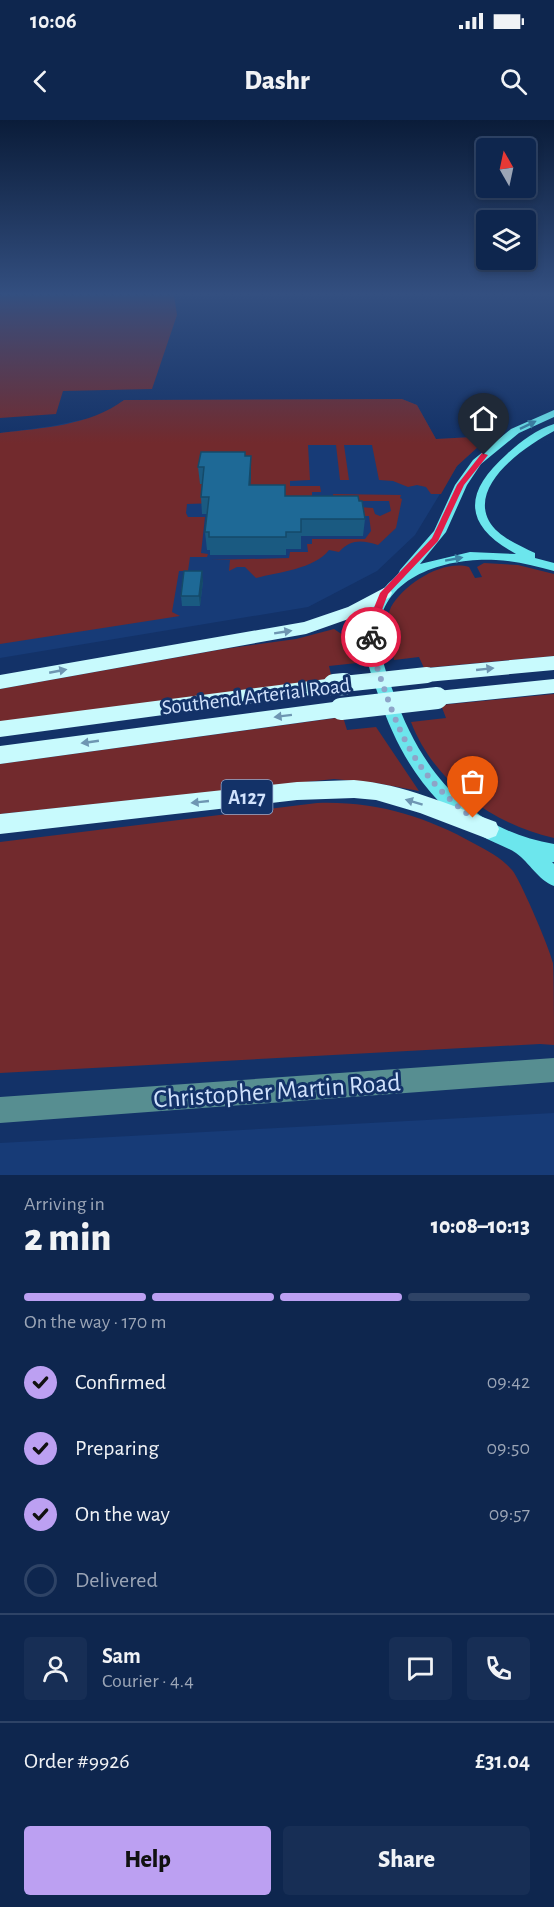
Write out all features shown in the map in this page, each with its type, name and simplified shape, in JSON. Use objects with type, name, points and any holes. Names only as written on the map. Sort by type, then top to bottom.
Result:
[{"type":"highway","points":[[0,682],[306,628],[354,611],[384,593]]},
{"type":"highway","name":"Southend Arterial Road","points":[[0,729],[334,685],[554,663]]},
{"type":"highway","name":"Southend Arterial Road","points":[[0,755],[341,709],[554,686]]},
{"type":"highway","name":"A127","points":[[0,824],[297,791],[354,789],[376,791],[422,804],[489,829]]},
{"type":"main road","points":[[554,413],[515,431],[477,462],[461,485],[440,532],[384,593],[371,633],[373,653],[403,739],[430,781],[457,806],[489,829],[523,847],[554,877]]},
{"type":"main road","points":[[554,427],[525,444],[502,462],[483,490],[480,504],[481,517],[502,541],[554,567]]},
{"type":"main road","points":[[399,579],[425,566],[457,558],[506,556],[540,562]]},
{"type":"main road","points":[[523,847],[554,853]]},
{"type":"street","name":"Christopher Martin Road","points":[[0,1110],[554,1070]]},
{"type":"shaded area","points":[[0,344],[167,344],[152,389],[63,391],[56,414],[0,418]]},
{"type":"shaded area","points":[[402,399],[417,405],[436,439],[490,436],[457,466],[415,535],[377,571],[308,607],[0,658],[0,433],[95,417],[111,410],[124,400]]},
{"type":"shaded area","points":[[402,399],[417,405],[436,439],[490,436],[457,466],[441,494],[431,494],[426,487],[417,485],[408,487],[393,481],[379,480],[372,445],[344,445],[349,480],[340,480],[336,445],[308,445],[310,480],[290,481],[290,486],[320,486],[321,492],[312,492],[312,500],[187,504],[188,517],[205,517],[201,553],[208,554],[207,557],[190,557],[188,571],[179,571],[172,612],[180,616],[0,644],[0,433],[80,421],[110,409],[124,400]]},
{"type":"shaded area","points":[[333,494],[401,495],[396,528],[378,545],[367,542],[352,543],[339,552],[329,550],[305,566],[256,578],[245,567],[237,567],[229,571],[230,560],[211,560],[289,558],[290,552],[308,552],[307,544],[312,544],[312,539],[365,539],[371,531],[369,516],[362,516],[359,507],[373,508],[375,514],[380,516],[391,511],[389,501],[334,501]]},
{"type":"shaded area","points":[[484,563],[518,565],[554,574],[554,656],[424,668],[419,657],[394,660],[389,631],[384,630],[391,607],[397,598],[425,575],[448,567],[459,565],[469,567],[475,578],[482,577],[477,567]]},
{"type":"shaded area","points":[[334,629],[352,641],[357,663],[329,666],[332,679],[0,722],[0,689],[224,649],[296,639]]},
{"type":"shaded area","points":[[554,694],[554,838],[509,822],[468,797],[434,763],[421,744],[411,722],[446,718],[441,705]]},
{"type":"shaded area","points":[[343,717],[347,730],[376,727],[419,791],[376,783],[334,779],[0,814],[0,764]]},
{"type":"shaded area","points":[[317,803],[359,805],[418,818],[475,844],[512,870],[528,900],[553,963],[554,1045],[0,1073],[0,842]]},
{"type":"shaded area","points":[[554,1113],[554,1175],[0,1175],[0,1143]]},
{"type":"building","points":[[201,452],[245,452],[245,456],[251,456],[249,485],[285,485],[285,496],[358,496],[359,501],[362,501],[365,519],[301,519],[301,532],[286,532],[286,537],[209,537],[209,532],[205,532],[209,497],[201,497],[204,467],[198,467]]},
{"type":"building","points":[[184,571],[202,571],[199,596],[181,596]]},
{"type":"way so far","points":[[371,637],[373,653],[390,705],[411,754],[441,793],[473,818]]},
{"type":"route","points":[[371,637],[384,593],[435,539],[461,485],[484,455]]}]
